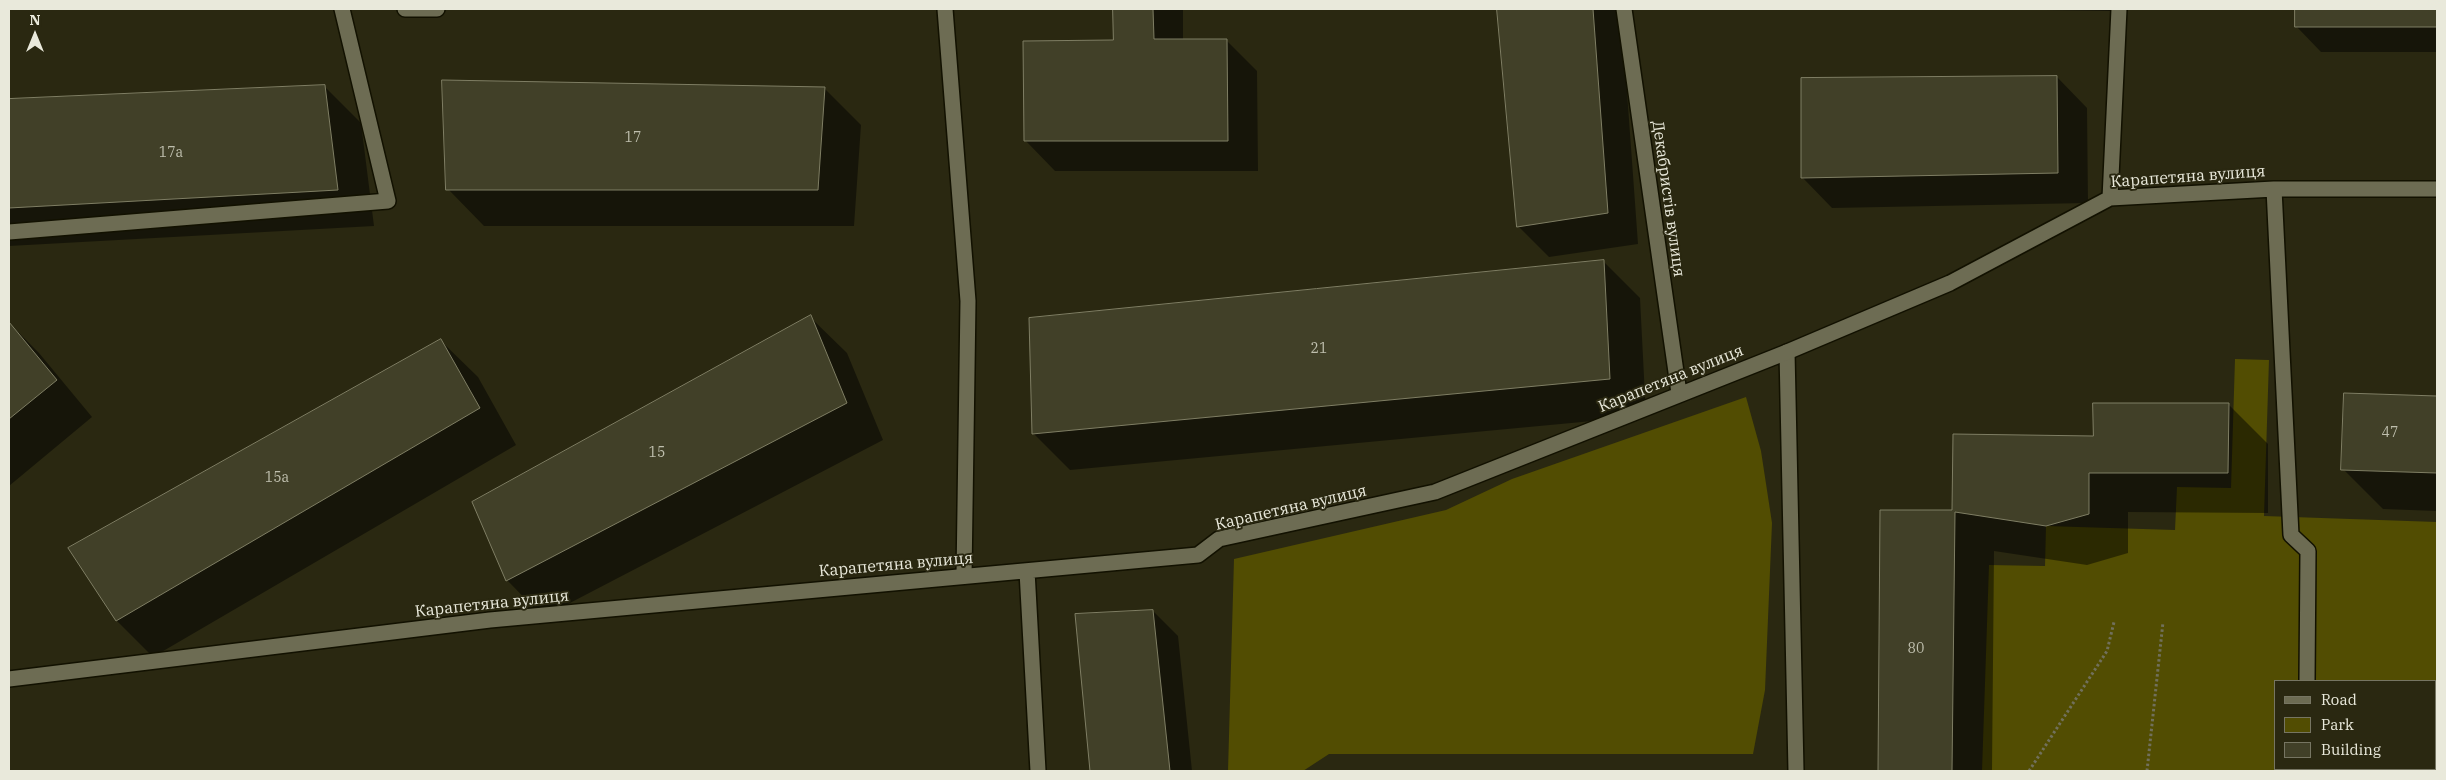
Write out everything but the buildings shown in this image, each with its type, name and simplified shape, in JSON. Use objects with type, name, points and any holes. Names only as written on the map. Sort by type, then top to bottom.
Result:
[{"type":"street","points":[[9,232],[388,202],[342,9]]},
{"type":"street","points":[[405,9],[437,9]]},
{"type":"street","points":[[945,9],[968,301],[964,576]]},
{"type":"street","name":"Декабристів вулиця","points":[[1624,9],[1679,393]]},
{"type":"street","points":[[2110,198],[2119,9]]},
{"type":"street","points":[[2274,189],[2291,535],[2308,551],[2307,680]]},
{"type":"street","name":"Карапетяна вулиця","points":[[9,679],[490,620],[1198,555],[1219,539],[1435,492],[1679,393],[1787,352],[1950,283],[2110,198],[2274,189],[2437,189]]},
{"type":"street","points":[[1787,352],[1796,771]]},
{"type":"street","points":[[1027,570],[1038,771]]},
{"type":"path","points":[[2029,771],[2107,650],[2114,622]]},
{"type":"path","points":[[2147,771],[2163,622]]},
{"type":"green space","points":[[2235,359],[2269,360],[2264,516],[2437,522],[2437,771],[1982,771],[1989,565],[2045,566],[2046,526],[2175,530],[2177,487],[2231,488]]},
{"type":"green space","points":[[1746,397],[1761,451],[1772,523],[1765,690],[1753,754],[1329,754],[1303,771],[1228,771],[1234,559],[1446,510],[1512,479]]}]
